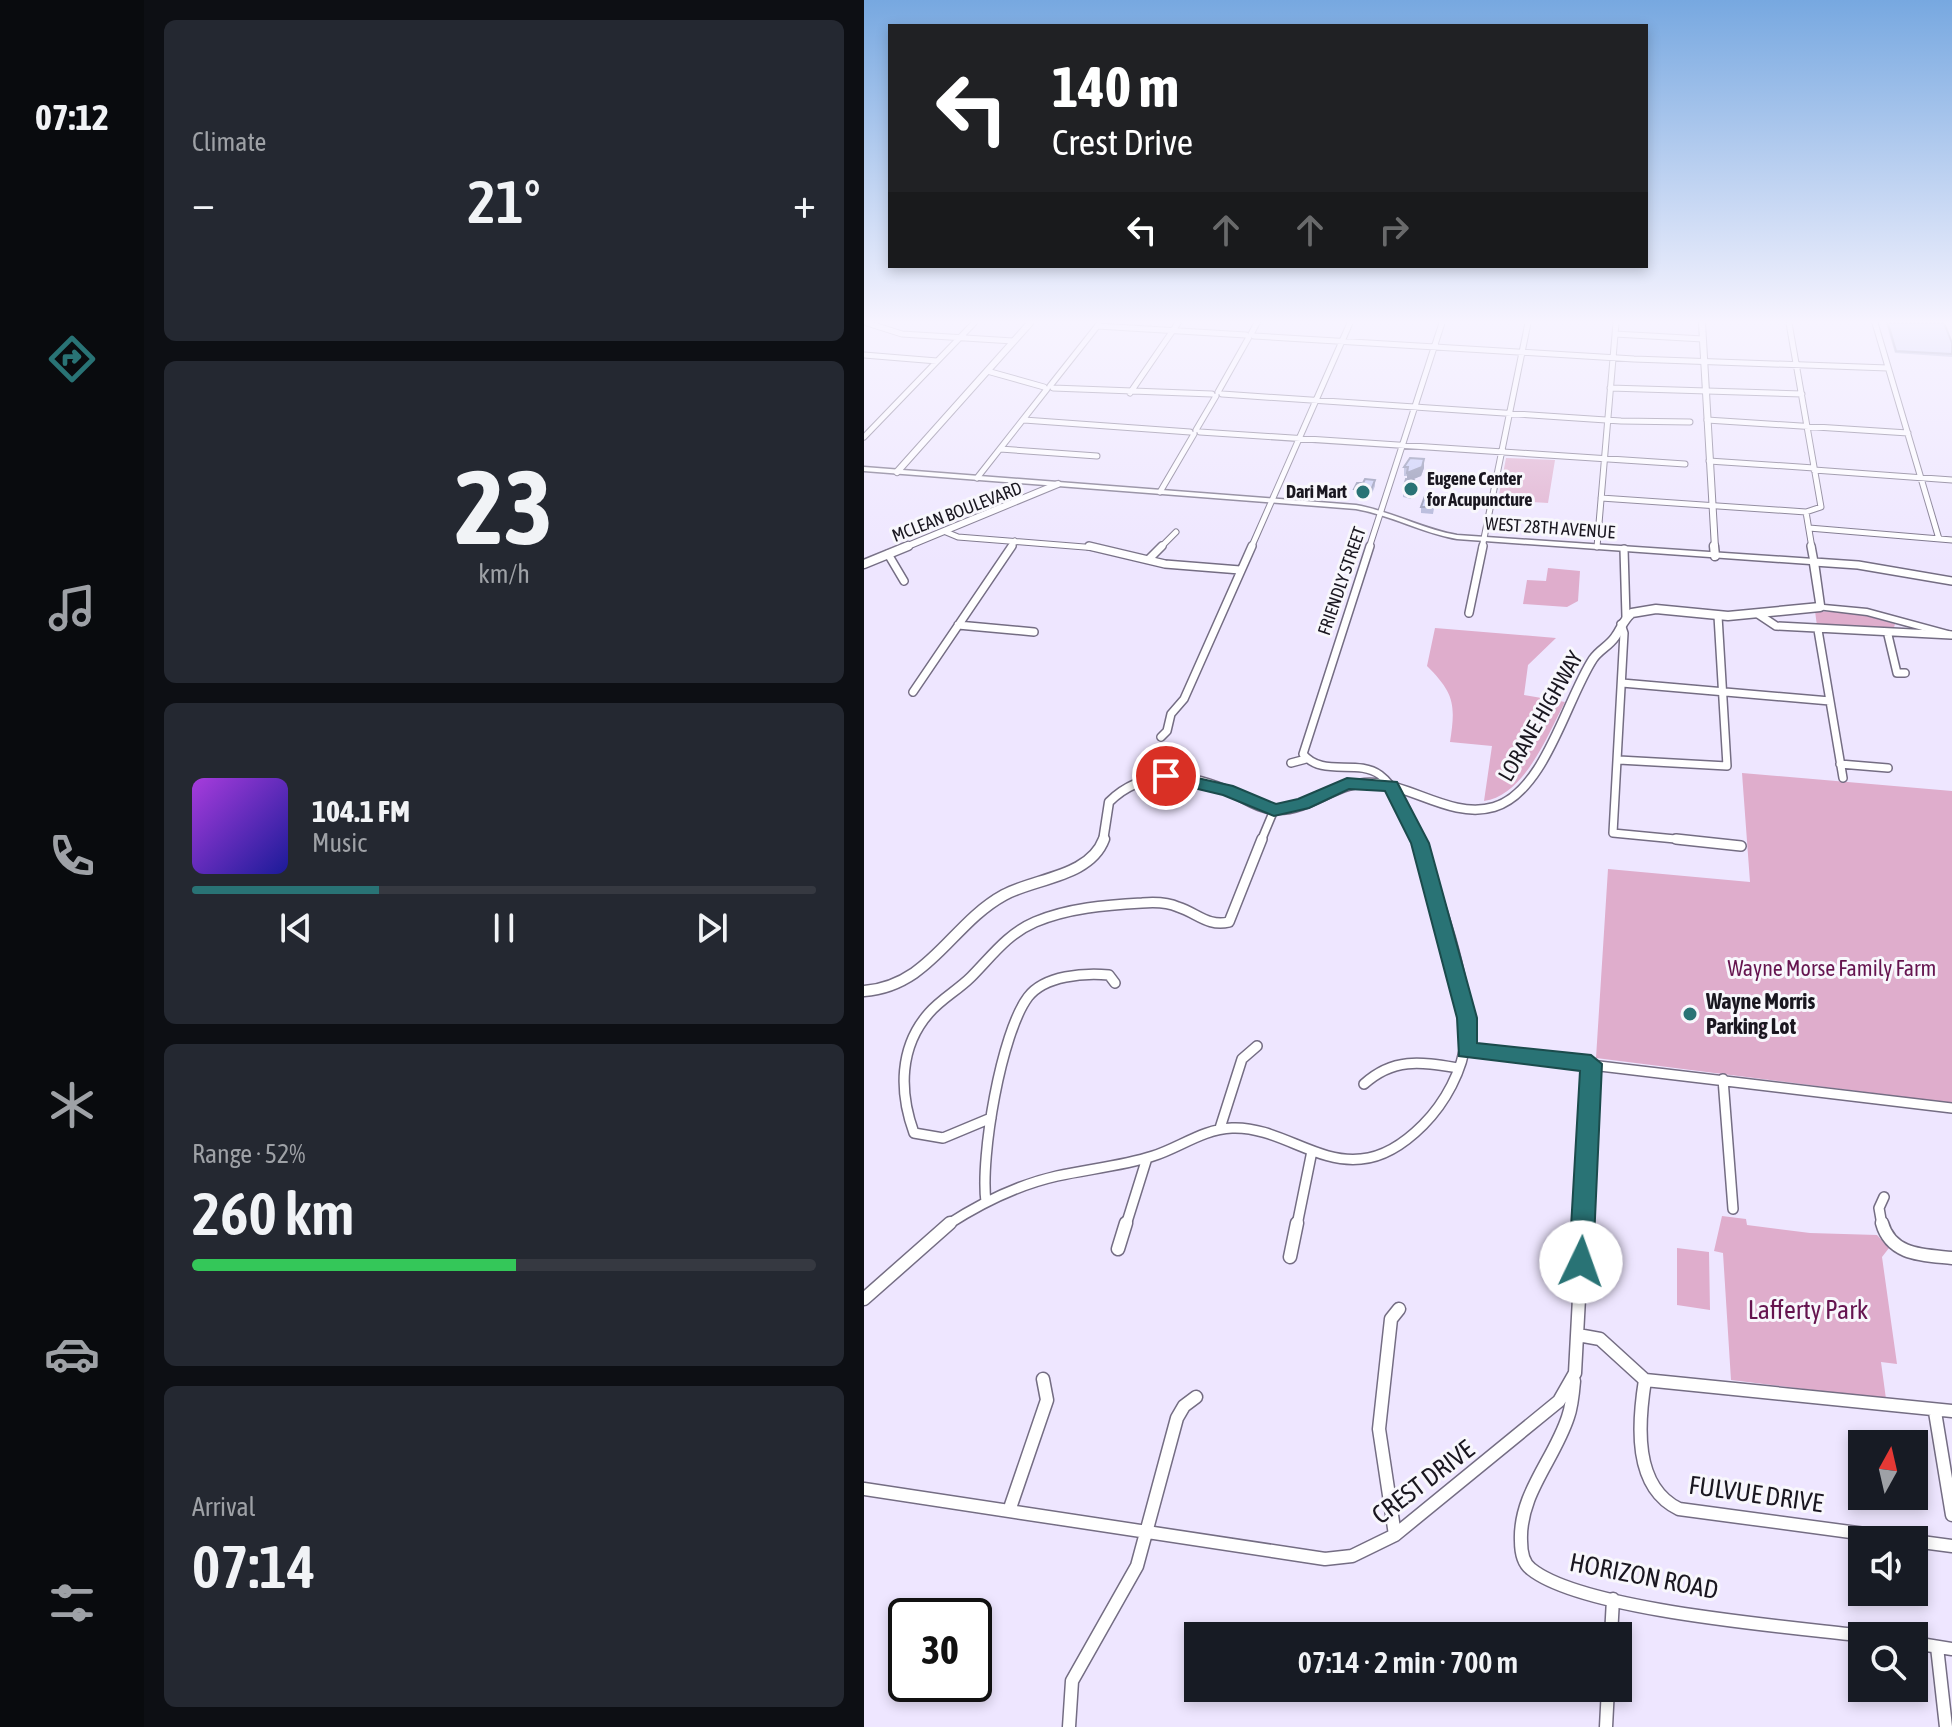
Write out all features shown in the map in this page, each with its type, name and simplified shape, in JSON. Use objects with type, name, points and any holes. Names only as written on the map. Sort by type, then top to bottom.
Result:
[{"type":"main road","name":"WEST 28TH AVENUE","points":[[864,469],[1383,511],[1431,533],[1781,560],[1814,568]]},
{"type":"main road","points":[[1814,568],[1820,607],[1852,610]]},
{"type":"main road","points":[[1818,593],[1832,603],[1852,610],[1951,635]]},
{"type":"street","points":[[864,437],[896,404]]},
{"type":"street","points":[[897,472],[958,404]]},
{"type":"street","points":[[977,478],[1037,404]]},
{"type":"street","points":[[1160,492],[1211,404]]},
{"type":"street","points":[[1161,737],[1169,728],[1171,714],[1184,699],[1314,404]]},
{"type":"street","points":[[1358,404],[1608,420],[1690,422]]},
{"type":"street","name":"FRIENDLY STREET","points":[[1306,759],[1304,749],[1416,404]]},
{"type":"street","points":[[1469,613],[1513,404]]},
{"type":"street","points":[[1597,547],[1609,404]]},
{"type":"street","points":[[1706,404],[1715,556]]},
{"type":"street","points":[[1601,498],[1806,512],[1821,508],[1803,404]]},
{"type":"street","points":[[1899,404],[1939,539]]},
{"type":"street","points":[[1024,420],[1685,464]]},
{"type":"street","points":[[1707,420],[1908,433]]},
{"type":"street","points":[[1000,449],[1097,456]]},
{"type":"street","points":[[1709,461],[1952,480]]},
{"type":"street","name":"MCLEAN BOULEVARD","points":[[864,564],[1058,484]]},
{"type":"street","points":[[1806,512],[1814,568],[1858,565],[1952,581]]},
{"type":"street","points":[[1809,528],[1952,540]]},
{"type":"street","points":[[946,532],[954,536],[1084,544],[1149,559],[1240,570]]},
{"type":"street","points":[[1149,559],[1176,532]]},
{"type":"street","points":[[913,692],[1015,541]]},
{"type":"street","points":[[1624,549],[1624,633],[1613,831],[1619,835],[1741,846]]},
{"type":"street","points":[[888,554],[898,566],[904,581]]},
{"type":"street","points":[[1623,620],[1650,609],[1718,616],[1820,607]]},
{"type":"street","points":[[1758,614],[1773,626],[1888,635],[1951,635]]},
{"type":"street","points":[[1619,760],[1728,765],[1718,616]]},
{"type":"street","name":"LORANE HIGHWAY","points":[[1274,810],[1303,804],[1347,783],[1391,786],[1470,808],[1496,807],[1506,802],[1529,777],[1575,701],[1592,661],[1613,639],[1623,620]]},
{"type":"street","points":[[958,625],[1034,632]]},
{"type":"street","points":[[1818,630],[1843,778]]},
{"type":"street","points":[[1888,635],[1897,673],[1905,673]]},
{"type":"street","points":[[1622,683],[1830,701]]},
{"type":"street","points":[[864,1299],[937,1230],[986,1202],[1044,1179],[1147,1158],[1220,1128],[1267,1132],[1312,1151],[1351,1160],[1390,1150],[1445,1099],[1466,1050],[1467,1018],[1420,843],[1391,786],[1373,770],[1320,765],[1306,759],[1291,763]]},
{"type":"street","points":[[1840,764],[1888,768]]},
{"type":"street","points":[[864,991],[881,990],[908,979],[991,903],[1015,887],[1075,868],[1093,858],[1104,840],[1109,802],[1130,784],[1153,777],[1190,779],[1274,810],[1231,920],[1223,925],[1209,923],[1185,908],[1165,903],[1122,904],[1035,922],[1007,940],[966,982],[930,1011],[913,1038],[904,1065],[906,1113],[914,1133],[921,1137],[940,1138],[991,1118]]},
{"type":"street","points":[[986,1202],[981,1179],[991,1118],[1028,997],[1043,985],[1077,975],[1109,975],[1115,983]]},
{"type":"street","points":[[1220,1128],[1242,1059],[1257,1046]]},
{"type":"street","points":[[1466,1050],[1952,1108]]},
{"type":"street","points":[[1364,1084],[1383,1067],[1396,1062],[1458,1068]]},
{"type":"street","name":"CREST DRIVE","points":[[864,1489],[1325,1559],[1352,1556],[1395,1535],[1559,1401],[1575,1373],[1591,1064]]},
{"type":"street","points":[[1723,1079],[1733,1209]]},
{"type":"street","points":[[1290,1257],[1312,1151]]},
{"type":"street","points":[[1118,1249],[1147,1158]]},
{"type":"street","points":[[1884,1197],[1879,1206],[1883,1231],[1889,1243],[1903,1251],[1952,1258]]},
{"type":"street","points":[[1395,1535],[1379,1429],[1391,1319],[1399,1309]]},
{"type":"street","points":[[1578,1335],[1600,1339],[1645,1380],[1935,1412],[1952,1411]]},
{"type":"street","name":"HORIZON ROAD","points":[[1575,1373],[1566,1423],[1529,1494],[1520,1531],[1521,1552],[1528,1567],[1559,1586],[1613,1599],[1848,1634]]},
{"type":"street","points":[[1009,1511],[1047,1400],[1043,1379]]},
{"type":"street","name":"FULVUE DRIVE","points":[[1645,1380],[1642,1462],[1650,1487],[1662,1501],[1679,1509],[1848,1531]]},
{"type":"street","points":[[1069,1727],[1070,1699],[1081,1657],[1131,1582],[1177,1418],[1184,1406],[1196,1397]]},
{"type":"street","points":[[1935,1412],[1952,1515]]},
{"type":"street","name":"FULVUE DRIVE","points":[[1928,1542],[1952,1546]]},
{"type":"street","points":[[1612,1622],[1613,1599]]},
{"type":"street","points":[[1928,1645],[1952,1649]]},
{"type":"street","points":[[1937,1647],[1946,1727]]},
{"type":"street","points":[[1606,1727],[1607,1702]]},
{"type":"green space","points":[[1506,458],[1555,460],[1548,503],[1498,500]]},
{"type":"green space","points":[[1548,568],[1580,571],[1578,601],[1567,607],[1523,604],[1527,580],[1546,581]]},
{"type":"green space","points":[[1815,611],[1856,613],[1895,624],[1893,631],[1817,626]]},
{"type":"green space","points":[[1435,628],[1556,638],[1528,665],[1524,695],[1565,702],[1543,746],[1523,775],[1512,788],[1484,801],[1492,746],[1450,742],[1453,718],[1451,700],[1443,684],[1427,666]]},
{"type":"green space","name":"Wayne Morse Family Farm","points":[[1742,773],[1952,791],[1952,1103],[1596,1058],[1608,869],[1750,882]]},
{"type":"green space","name":"Lafferty Park","points":[[1722,1216],[1746,1219],[1747,1225],[1810,1233],[1877,1235],[1889,1248],[1882,1257],[1897,1364],[1881,1362],[1886,1399],[1731,1380],[1723,1253],[1714,1251]]},
{"type":"green space","points":[[1677,1248],[1709,1252],[1710,1310],[1677,1305]]},
{"type":"building","points":[[1410,458],[1424,459],[1422,467],[1407,473],[1408,467],[1404,467]]},
{"type":"building","points":[[1365,479],[1375,480],[1371,490],[1354,489],[1357,483],[1363,483]]},
{"type":"building","points":[[1406,479],[1414,480],[1411,491],[1403,489]]},
{"type":"building","points":[[1425,496],[1435,497],[1433,507],[1421,507]]},
{"type":"place","name":"Eugene Center for Acupuncture","points":[[1411,489]]},
{"type":"place","name":"Dari Mart","points":[[1363,492]]},
{"type":"place","name":"Wayne Morris Parking Lot","points":[[1690,1014]]},
{"type":"route","points":[[1166,776],[1190,779],[1227,790],[1274,810],[1303,804],[1347,783],[1372,782],[1391,786],[1420,843],[1467,1018],[1466,1050],[1591,1064],[1581,1262]]}]
